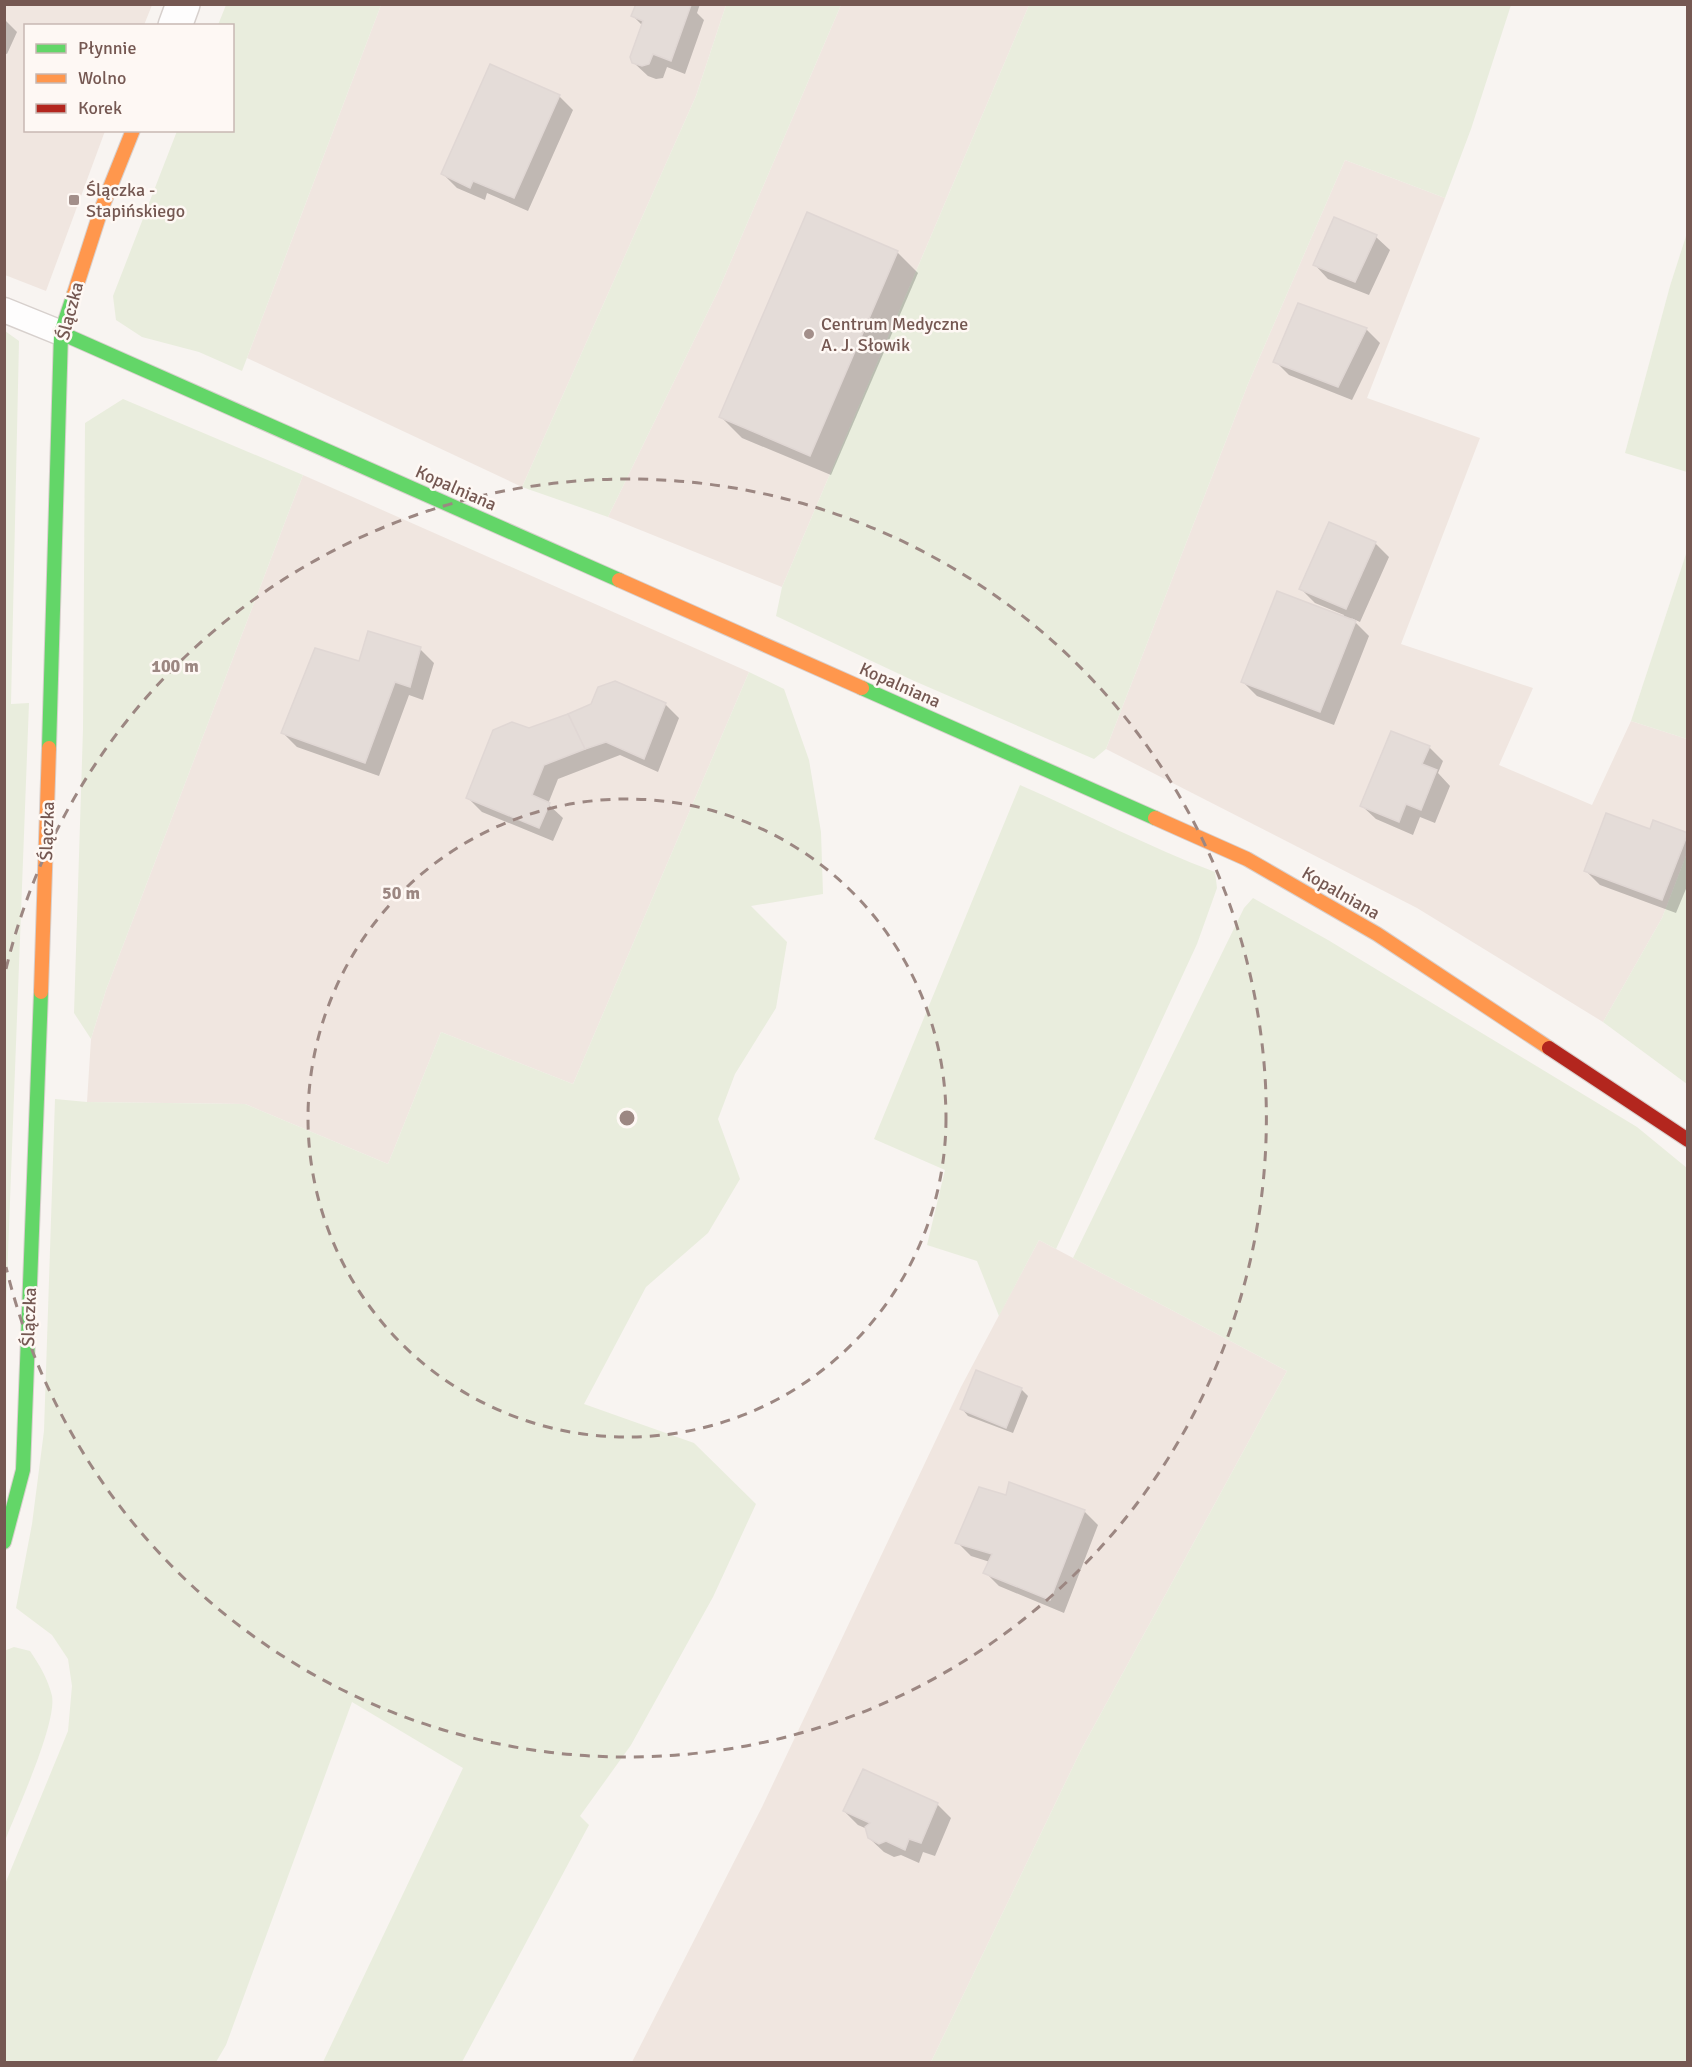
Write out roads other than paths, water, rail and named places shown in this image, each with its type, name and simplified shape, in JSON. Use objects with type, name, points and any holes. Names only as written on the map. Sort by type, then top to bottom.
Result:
[{"type":"street","points":[[176,24],[183,4]]},
{"type":"street","name":"Ślączka","points":[[4,1542],[23,1470],[52,679],[61,333],[101,210],[132,132]]},
{"type":"street","name":"Kopalniana","points":[[61,333],[1247,859],[1377,934],[1688,1140]]},
{"type":"lane","points":[[4,310],[61,333]]},
{"type":"place","name":"Ślączka - Stapińskiego","points":[[74,200]]},
{"type":"place","name":"Centrum Medyczne A. J. Słowik","points":[[809,334]]}]
